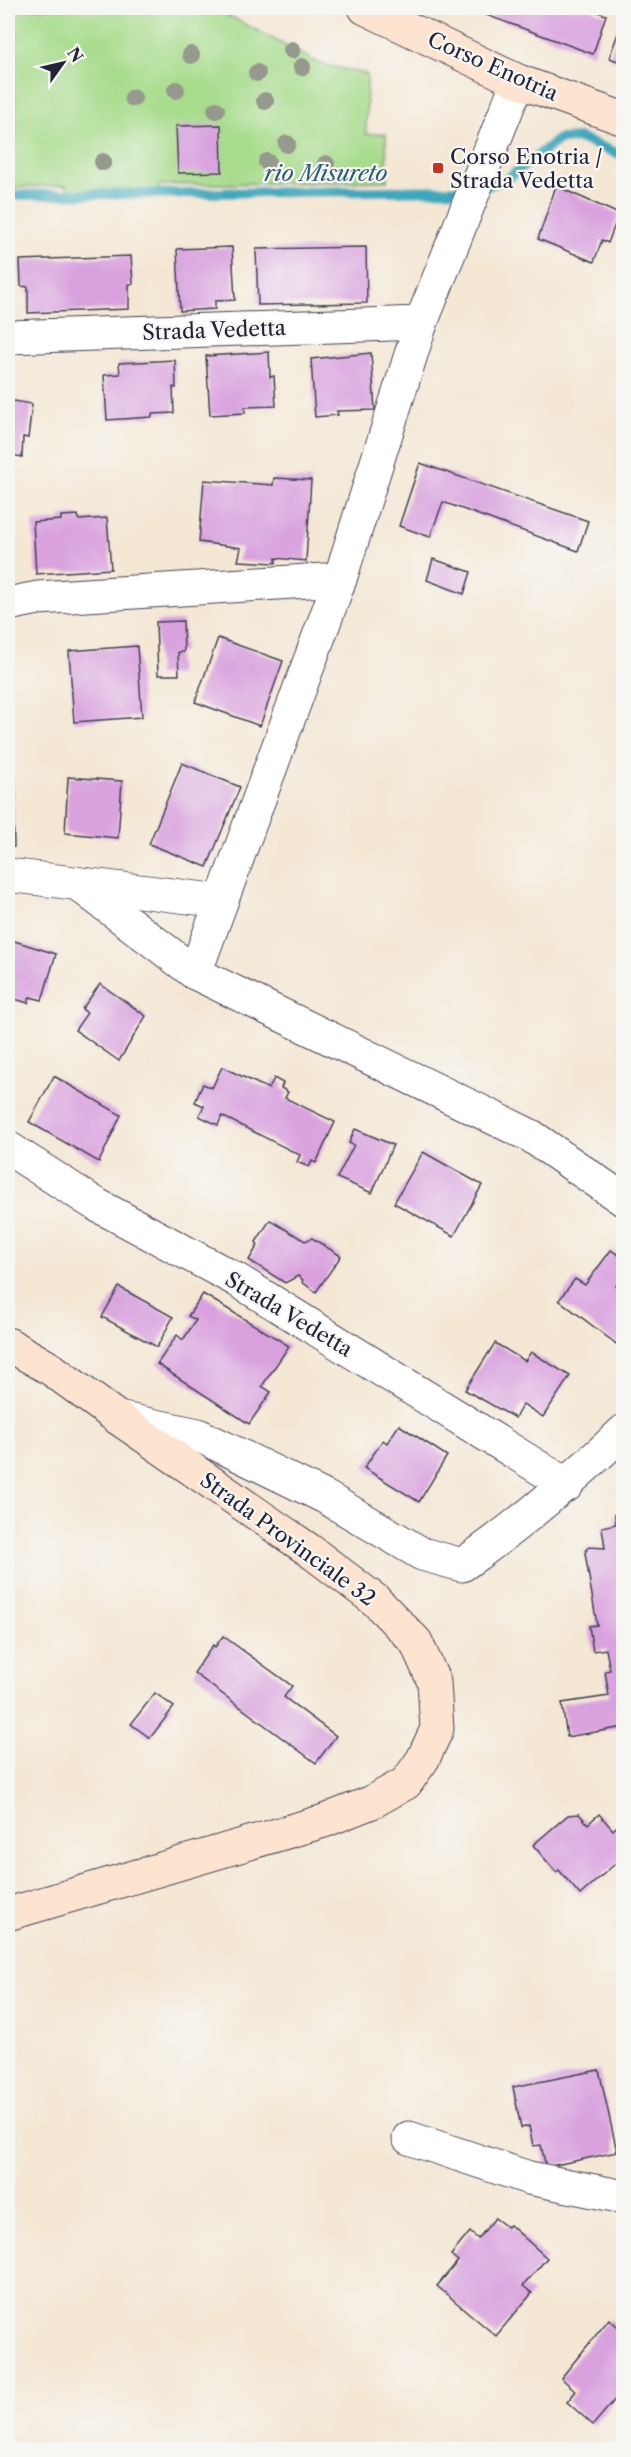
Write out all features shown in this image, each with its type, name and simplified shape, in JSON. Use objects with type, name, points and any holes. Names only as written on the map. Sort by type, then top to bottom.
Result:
[{"type":"main road","name":"Corso Enotria","points":[[365,8],[518,81],[624,119]]},
{"type":"main road","name":"Strada Provinciale 32","points":[[8,1344],[51,1369],[309,1550],[375,1600],[416,1642],[434,1682],[437,1729],[423,1760],[406,1783],[372,1802],[324,1821],[8,1914]]},
{"type":"street","points":[[195,973],[340,579],[422,323],[518,81]]},
{"type":"street","name":"Strada Vedetta","points":[[8,337],[422,323]]},
{"type":"street","points":[[8,604],[38,598],[340,579]]},
{"type":"street","points":[[8,875],[221,901]]},
{"type":"street","points":[[78,884],[195,973],[531,1136],[624,1200]]},
{"type":"street","name":"Strada Vedetta","points":[[8,1148],[97,1205],[237,1280],[567,1485]]},
{"type":"street","points":[[118,1418],[198,1435],[325,1497],[422,1554],[462,1565],[490,1546],[567,1485],[624,1431]]},
{"type":"street","points":[[409,2138],[529,2178],[624,2197]]},
{"type":"green space","points":[[8,8],[204,8],[222,12],[320,64],[367,74],[366,134],[386,134],[387,181],[159,185],[159,191],[68,190],[66,185],[9,188]]},
{"type":"building","points":[[467,8],[588,8],[606,15],[593,54]]},
{"type":"building","points":[[624,20],[624,63],[609,58]]},
{"type":"building","points":[[221,125],[222,172],[178,173],[176,126]]},
{"type":"building","points":[[556,186],[619,214],[608,243],[602,240],[594,262],[538,239]]},
{"type":"building","points":[[232,247],[235,300],[215,301],[215,309],[180,311],[177,249]]},
{"type":"building","points":[[366,247],[367,303],[258,305],[256,249]]},
{"type":"building","points":[[131,256],[133,284],[129,284],[129,309],[28,313],[28,287],[21,286],[20,260]]},
{"type":"building","points":[[269,352],[270,377],[274,376],[276,406],[245,407],[245,413],[210,415],[206,356]]},
{"type":"building","points":[[371,353],[375,410],[337,411],[338,415],[315,417],[311,359]]},
{"type":"building","points":[[175,360],[174,413],[107,420],[104,375],[120,374],[119,363]]},
{"type":"building","points":[[8,400],[32,404],[28,438],[23,437],[22,457],[8,454]]},
{"type":"building","points":[[420,463],[588,521],[578,551],[443,502],[430,537],[399,526]]},
{"type":"building","points":[[274,478],[311,480],[306,561],[276,558],[276,563],[238,561],[241,548],[199,542],[204,480],[273,485]]},
{"type":"building","points":[[78,515],[79,520],[107,518],[111,569],[36,574],[33,522],[61,520],[61,516]]},
{"type":"building","points":[[433,559],[471,572],[464,594],[427,580]]},
{"type":"building","points":[[183,621],[184,652],[178,652],[179,675],[158,675],[156,622]]},
{"type":"building","points":[[218,638],[283,661],[260,726],[195,702]]},
{"type":"building","points":[[137,646],[142,717],[74,722],[69,651]]},
{"type":"building","points":[[8,762],[12,762],[14,847],[8,847]]},
{"type":"building","points":[[182,763],[240,787],[207,867],[149,844]]},
{"type":"building","points":[[68,777],[122,781],[118,838],[65,833]]},
{"type":"building","points":[[8,939],[56,954],[42,1000],[30,997],[28,1003],[8,997]]},
{"type":"building","points":[[100,984],[146,1016],[119,1061],[75,1030],[87,1013],[82,1009]]},
{"type":"building","points":[[222,1067],[269,1089],[274,1078],[283,1083],[281,1088],[288,1092],[285,1098],[335,1122],[316,1163],[312,1161],[309,1167],[297,1162],[300,1155],[222,1116],[218,1125],[199,1116],[204,1106],[195,1102],[203,1084],[212,1088]]},
{"type":"building","points":[[54,1076],[121,1115],[99,1162],[29,1122]]},
{"type":"building","points":[[355,1129],[393,1145],[372,1193],[337,1178],[354,1145],[349,1143]]},
{"type":"building","points":[[423,1152],[482,1185],[454,1236],[394,1203]]},
{"type":"building","points":[[270,1220],[305,1241],[312,1238],[341,1256],[316,1292],[302,1282],[303,1280],[298,1276],[285,1283],[249,1260],[258,1245],[256,1242]]},
{"type":"building","points":[[611,1250],[624,1259],[624,1275],[616,1286],[624,1292],[624,1341],[619,1346],[559,1300],[575,1279],[585,1285]]},
{"type":"building","points":[[119,1287],[173,1317],[157,1347],[102,1317]]},
{"type":"building","points":[[203,1294],[289,1346],[262,1386],[271,1392],[249,1424],[157,1364],[177,1335],[183,1340],[196,1320],[188,1316]]},
{"type":"building","points":[[495,1343],[525,1361],[531,1352],[570,1376],[543,1417],[523,1404],[515,1418],[465,1390]]},
{"type":"building","points":[[399,1425],[447,1456],[419,1502],[364,1468],[383,1440],[387,1443]]},
{"type":"building","points":[[624,1513],[624,1727],[567,1737],[562,1703],[609,1696],[605,1671],[610,1670],[606,1649],[593,1651],[589,1626],[597,1625],[585,1553],[588,1547],[605,1548],[602,1527],[616,1524],[615,1514]]},
{"type":"building","points":[[223,1636],[292,1686],[284,1697],[336,1736],[316,1763],[194,1673],[213,1645],[215,1647]]},
{"type":"building","points":[[155,1693],[174,1707],[150,1738],[131,1724]]},
{"type":"building","points":[[579,1814],[588,1824],[599,1814],[613,1830],[624,1820],[624,1856],[580,1895],[559,1870],[556,1872],[533,1845],[568,1815]]},
{"type":"building","points":[[599,2070],[617,2152],[546,2167],[541,2145],[533,2146],[529,2126],[521,2128],[513,2087]]},
{"type":"building","points":[[495,2218],[507,2227],[510,2225],[547,2258],[523,2286],[532,2293],[496,2336],[437,2286],[458,2261],[451,2255],[470,2232],[478,2239]]},
{"type":"building","points":[[609,2319],[624,2332],[624,2389],[593,2425],[567,2402],[576,2391],[561,2378]]},
{"type":"waterway","name":"rio Misureto","points":[[484,187],[507,179],[559,139],[579,138],[624,156]]},
{"type":"waterway","name":"rio Misureto","points":[[10,195],[469,190]]},
{"type":"place","name":"Corso Enotria / Strada Vedetta","points":[[438,168]]}]
